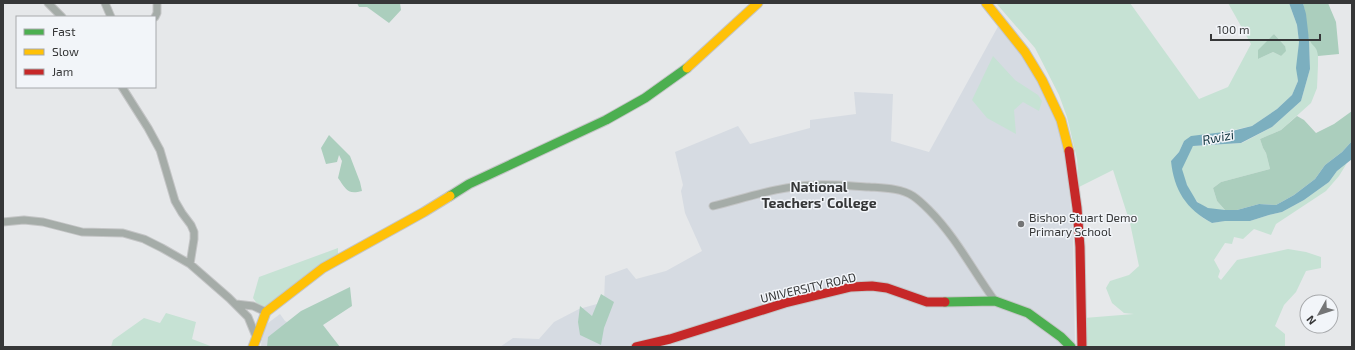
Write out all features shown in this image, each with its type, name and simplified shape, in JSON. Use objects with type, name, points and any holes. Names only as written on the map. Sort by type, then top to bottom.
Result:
[{"type":"street","points":[[48,3],[61,16]]},
{"type":"street","points":[[105,3],[111,16]]},
{"type":"street","points":[[156,16],[157,3]]},
{"type":"street","points":[[256,344],[266,312],[323,268],[424,212],[469,184],[606,120],[645,98],[695,62],[758,3]]},
{"type":"street","points":[[986,3],[1025,52],[1042,80],[1061,120],[1068,146],[1077,208],[1080,247],[1082,347]]},
{"type":"street","points":[[123,88],[160,150],[176,201],[194,232],[190,264]]},
{"type":"street","points":[[713,206],[780,190],[814,184],[904,191],[920,201],[943,225],[962,250],[995,301]]},
{"type":"street","points":[[3,222],[24,220],[43,222],[82,232],[123,233],[133,235],[162,248],[190,264],[236,304],[248,318],[256,344]]},
{"type":"street","name":"UNIVERSITY ROAD","points":[[636,347],[670,339],[785,303],[851,287],[889,289],[927,302],[995,301],[1028,313],[1061,337],[1071,347]]},
{"type":"street","points":[[236,304],[253,306],[266,312]]},
{"type":"shaded area","points":[[1001,21],[1057,114],[1067,162],[1073,237],[1075,347],[500,347],[513,338],[539,339],[554,322],[579,309],[604,302],[605,276],[627,268],[636,279],[666,271],[702,251],[685,213],[681,191],[683,185],[675,152],[738,126],[750,144],[810,128],[810,120],[856,114],[854,92],[893,94],[891,141],[929,152]]},
{"type":"shaded area","points":[[280,314],[285,321],[339,347],[261,347],[262,334],[268,323]]},
{"type":"green space","points":[[357,3],[400,3],[401,10],[389,23],[367,7],[359,7]]},
{"type":"green space","points":[[996,3],[1130,3],[1199,99],[1228,87],[1251,44],[1228,3],[1289,3],[1297,25],[1299,42],[1297,71],[1298,81],[1292,95],[1277,109],[1252,126],[1184,141],[1179,152],[1171,161],[1187,202],[1203,218],[1212,223],[1224,221],[1250,221],[1282,212],[1304,200],[1329,182],[1337,171],[1347,163],[1339,176],[1326,191],[1276,224],[1271,235],[1254,229],[1243,239],[1234,237],[1232,244],[1225,243],[1214,260],[1220,271],[1218,277],[1221,280],[1237,260],[1288,249],[1306,252],[1321,257],[1321,268],[1306,271],[1296,292],[1284,305],[1275,326],[1285,334],[1285,347],[1086,347],[1084,318],[1134,314],[1124,313],[1112,303],[1106,288],[1110,281],[1129,275],[1139,266],[1130,223],[1113,170],[1079,187],[1077,159],[1067,117],[1059,95],[1035,48]],"holes":[[[1274,34],[1285,46],[1281,56],[1273,52],[1258,59]]]},
{"type":"green space","points":[[1303,3],[1328,3],[1336,22],[1339,54],[1318,56],[1316,48],[1309,39]]},
{"type":"green space","points":[[1274,34],[1285,46],[1286,51],[1281,56],[1273,52],[1258,59],[1258,50]]},
{"type":"green space","points":[[1309,40],[1318,50],[1317,88],[1311,103],[1281,130],[1260,139],[1266,153],[1270,169],[1221,182],[1213,188],[1217,201],[1225,210],[1212,209],[1202,206],[1190,192],[1181,169],[1193,146],[1242,143],[1272,127],[1301,101],[1310,69]]},
{"type":"green space","points":[[993,56],[1015,80],[1038,95],[1042,101],[1039,111],[1023,102],[1014,110],[1016,134],[987,118],[972,100]]},
{"type":"green space","points":[[1352,111],[1352,141],[1342,152],[1325,165],[1315,179],[1294,195],[1276,205],[1259,204],[1237,210],[1225,210],[1217,201],[1213,188],[1221,182],[1270,169],[1266,153],[1260,139],[1281,130],[1297,116],[1304,120],[1316,133],[1334,124]]},
{"type":"green space","points":[[329,135],[350,156],[362,191],[350,192],[338,178],[342,161],[339,155],[337,162],[326,164],[321,148]]},
{"type":"green space","points":[[338,248],[338,259],[272,312],[261,309],[253,298],[259,277]]},
{"type":"green space","points":[[350,287],[352,306],[323,325],[340,347],[267,347],[268,337],[301,311]]},
{"type":"green space","points":[[601,294],[614,302],[604,328],[601,345],[580,335],[578,322],[580,306],[592,316]]},
{"type":"green space","points":[[166,313],[196,322],[192,339],[213,347],[111,347],[113,340],[144,318],[160,323]]},
{"type":"water","name":"Rwizi","points":[[1289,3],[1303,3],[1306,14],[1310,69],[1301,101],[1272,127],[1241,143],[1193,146],[1182,169],[1187,185],[1197,202],[1208,208],[1237,210],[1259,204],[1276,205],[1294,195],[1315,179],[1325,165],[1342,152],[1352,141],[1352,159],[1337,171],[1329,182],[1304,200],[1282,212],[1250,221],[1225,221],[1212,223],[1203,218],[1188,205],[1183,198],[1175,181],[1171,161],[1179,152],[1184,141],[1191,136],[1232,131],[1252,126],[1277,109],[1292,95],[1298,81],[1296,68],[1299,42],[1297,25]]},
{"type":"traffic: fast","points":[[450,196],[469,184],[606,120],[645,98],[687,68]]},
{"type":"traffic: fast","points":[[945,302],[995,301],[1028,313],[1061,337],[1071,347]]},
{"type":"traffic: slow","points":[[687,68],[758,3]]},
{"type":"traffic: slow","points":[[986,3],[1025,52],[1042,80],[1061,120],[1069,151]]},
{"type":"traffic: slow","points":[[253,347],[266,312],[323,268],[450,196]]},
{"type":"traffic: jam","points":[[1069,151],[1077,208],[1080,247],[1082,347]]},
{"type":"traffic: jam","points":[[636,347],[670,339],[785,303],[851,287],[872,286],[887,288],[927,302],[945,302]]},
{"type":"place","name":"Bishop Stuart Demo Primary School","points":[[1021,224]]},
{"type":"district","name":"National Teachers' College","points":[[819,194]]}]
